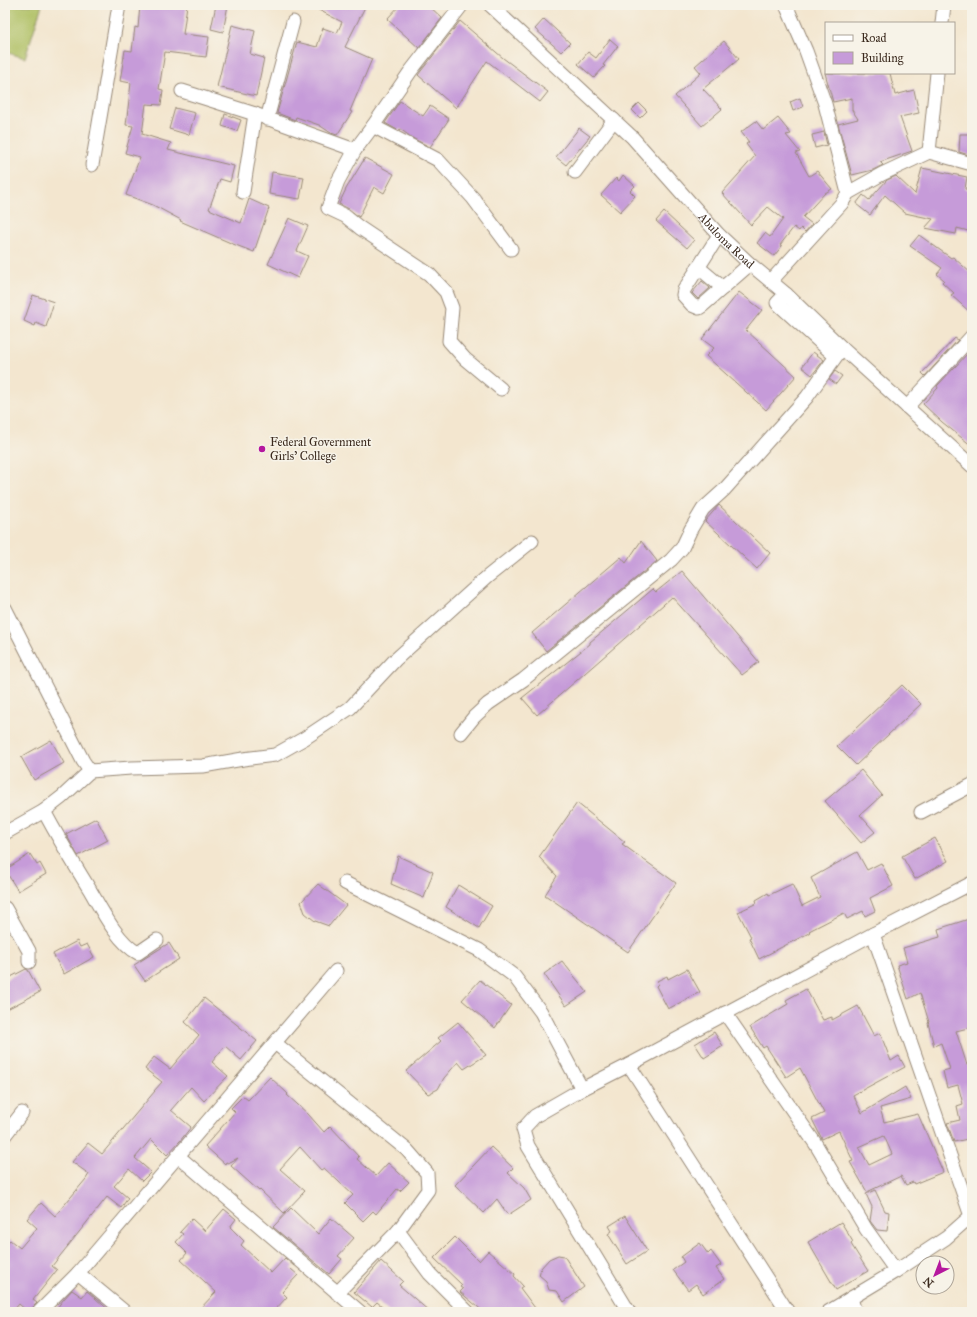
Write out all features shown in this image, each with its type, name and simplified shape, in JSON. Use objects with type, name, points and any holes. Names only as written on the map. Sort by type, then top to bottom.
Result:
[{"type":"street","points":[[92,165],[119,5]]},
{"type":"street","points":[[462,5],[410,72],[355,150],[338,181],[328,208],[345,216],[360,228],[429,274],[446,292],[452,308],[449,341],[465,360],[501,389]]},
{"type":"street","name":"Abuloma Road","points":[[490,5],[632,136],[719,235],[750,264],[786,294],[838,351],[906,407],[972,466]]},
{"type":"street","points":[[786,5],[806,51],[825,104],[848,193]]},
{"type":"street","points":[[942,22],[944,5]]},
{"type":"street","points":[[243,192],[261,116],[293,22]]},
{"type":"street","points":[[929,152],[937,74]]},
{"type":"street","points":[[182,91],[261,116],[355,150]]},
{"type":"street","points":[[575,172],[614,120]]},
{"type":"street","points":[[373,126],[438,160],[473,198],[511,249]]},
{"type":"street","points":[[770,281],[842,203],[848,193],[882,174],[929,152],[972,164]]},
{"type":"street","points":[[719,235],[683,292],[682,295],[692,305],[699,308],[750,264]]},
{"type":"street","points":[[698,267],[722,288]]},
{"type":"street","points":[[906,407],[972,336]]},
{"type":"street","points":[[461,733],[474,717],[488,704],[523,680],[671,560],[682,548],[703,509],[724,490],[807,396],[838,351]]},
{"type":"street","points":[[5,832],[44,811],[62,797],[90,771],[203,766],[275,755],[305,738],[350,708],[395,660],[487,576],[532,541]]},
{"type":"street","points":[[5,608],[83,761],[90,771]]},
{"type":"street","points":[[922,812],[972,785]]},
{"type":"street","points":[[44,811],[60,841],[114,929],[132,950],[138,953],[157,940]]},
{"type":"street","points":[[345,883],[479,950],[514,976],[541,1012],[582,1089]]},
{"type":"street","points":[[628,1312],[528,1146],[523,1129],[534,1116],[582,1089],[972,883]]},
{"type":"street","points":[[5,908],[30,951],[29,962]]},
{"type":"street","points":[[828,1312],[896,1271],[946,1238],[971,1215],[873,934]]},
{"type":"street","points":[[39,1312],[78,1273],[336,972]]},
{"type":"street","points":[[725,1013],[816,1143],[866,1229],[896,1271]]},
{"type":"street","points":[[275,1043],[407,1150],[427,1173],[428,1190],[398,1231],[337,1293]]},
{"type":"street","points":[[629,1065],[788,1312]]},
{"type":"street","points":[[5,1135],[22,1113]]},
{"type":"street","points":[[178,1156],[360,1312]]},
{"type":"street","points":[[398,1231],[430,1274],[468,1312]]},
{"type":"street","points":[[78,1273],[125,1312]]},
{"type":"street","points":[[851,1298],[855,1312]]},
{"type":"green space","points":[[5,5],[42,5],[25,58],[5,52]]},
{"type":"building","points":[[140,5],[187,5],[183,34],[209,37],[206,57],[165,52],[159,89],[163,90],[161,105],[146,104],[142,134],[171,143],[168,150],[234,166],[230,182],[220,179],[209,209],[241,223],[249,199],[269,208],[254,252],[180,221],[181,220],[153,205],[126,195],[140,157],[125,153],[133,126],[126,125],[131,83],[120,81],[125,50],[132,51],[135,27],[138,28]]},
{"type":"building","points":[[216,5],[228,5],[223,32],[211,29]]},
{"type":"building","points":[[309,5],[366,5],[345,47],[372,59],[350,111],[352,112],[337,135],[319,125],[296,117],[295,120],[277,113],[297,42],[317,47],[323,28],[337,33],[342,22]]},
{"type":"building","points":[[400,5],[428,5],[442,18],[419,48],[387,19]]},
{"type":"building","points":[[544,19],[570,43],[561,52],[535,29]]},
{"type":"building","points":[[460,21],[503,58],[548,92],[540,102],[487,61],[456,108],[418,75]]},
{"type":"building","points":[[232,25],[255,31],[250,54],[264,58],[256,96],[217,87]]},
{"type":"building","points":[[610,39],[618,46],[603,65],[605,66],[594,78],[578,64],[588,52],[596,58]]},
{"type":"building","points":[[724,41],[739,59],[703,89],[722,109],[702,126],[675,96],[701,73],[695,66]]},
{"type":"building","points":[[825,74],[890,74],[895,95],[914,90],[919,113],[900,117],[912,151],[880,162],[883,165],[873,170],[852,175],[838,124],[858,119],[852,110],[852,98],[833,102]]},
{"type":"building","points":[[800,98],[803,107],[793,111],[790,102]]},
{"type":"building","points":[[400,101],[423,116],[430,106],[449,119],[430,147],[414,139],[400,129],[399,131],[385,123]]},
{"type":"building","points":[[639,103],[647,111],[640,118],[632,110]]},
{"type":"building","points":[[175,108],[195,113],[189,135],[169,129]]},
{"type":"building","points":[[225,114],[241,120],[237,131],[222,126]]},
{"type":"building","points":[[778,118],[791,134],[786,135],[800,152],[796,153],[809,176],[817,171],[832,189],[825,193],[803,217],[812,224],[805,232],[801,228],[799,231],[794,227],[780,245],[782,246],[774,256],[757,243],[765,233],[770,237],[783,219],[768,207],[751,225],[722,193],[755,156],[746,144],[749,142],[741,132],[756,121],[763,130]]},
{"type":"building","points":[[579,128],[590,136],[566,165],[556,157]]},
{"type":"building","points":[[824,132],[827,145],[815,148],[812,135]]},
{"type":"building","points":[[960,134],[972,134],[972,156],[959,152]]},
{"type":"building","points":[[365,158],[394,174],[384,193],[374,187],[359,217],[349,209],[339,204],[346,189]]},
{"type":"building","points":[[922,168],[967,177],[965,189],[972,190],[972,232],[957,228],[956,234],[925,228],[933,219],[905,213],[885,195],[870,215],[856,204],[863,195],[869,200],[887,180],[896,176],[915,194]]},
{"type":"building","points":[[272,172],[304,177],[300,199],[269,194]]},
{"type":"building","points":[[623,175],[635,186],[630,191],[635,196],[620,212],[601,195],[616,178],[619,181]]},
{"type":"building","points":[[664,212],[694,240],[687,248],[656,221]]},
{"type":"building","points":[[289,218],[308,226],[297,251],[308,256],[298,278],[268,264]]},
{"type":"building","points":[[919,235],[951,258],[953,257],[972,274],[972,314],[951,295],[954,293],[942,282],[944,280],[937,274],[942,268],[910,246]]},
{"type":"building","points":[[702,281],[710,288],[698,299],[692,293]]},
{"type":"building","points":[[739,292],[762,310],[746,330],[796,376],[766,410],[706,356],[714,348],[702,339]]},
{"type":"building","points":[[33,295],[54,302],[46,327],[36,323],[35,326],[24,321]]},
{"type":"building","points":[[955,338],[958,340],[925,376],[922,373]]},
{"type":"building","points":[[970,351],[972,353],[972,446],[942,422],[923,404],[938,388],[937,386]]},
{"type":"building","points":[[813,352],[824,360],[812,375],[802,367]]},
{"type":"building","points":[[835,371],[842,376],[836,384],[829,379]]},
{"type":"building","points":[[719,505],[770,553],[757,569],[705,521]]},
{"type":"building","points":[[641,541],[657,561],[546,651],[532,633],[621,557],[626,563]]},
{"type":"building","points":[[682,571],[759,662],[742,675],[672,597],[537,715],[522,698],[590,644],[590,642],[653,589],[656,592]]},
{"type":"building","points":[[902,685],[921,704],[856,765],[837,746]]},
{"type":"building","points":[[51,740],[64,763],[34,780],[21,757]]},
{"type":"building","points":[[861,770],[882,795],[860,815],[875,832],[861,843],[825,801]]},
{"type":"building","points":[[577,803],[625,842],[622,844],[676,883],[628,952],[545,895],[557,876],[539,857]]},
{"type":"building","points":[[96,818],[108,840],[78,856],[66,834]]},
{"type":"building","points":[[935,838],[948,861],[915,879],[902,856]]},
{"type":"building","points":[[857,852],[867,870],[881,863],[893,886],[870,898],[875,911],[865,916],[863,911],[847,919],[844,913],[759,959],[749,938],[751,937],[738,912],[757,903],[756,900],[768,893],[769,895],[792,884],[802,906],[820,897],[811,878]]},
{"type":"building","points":[[30,854],[37,865],[40,863],[46,874],[18,891],[5,870]]},
{"type":"building","points":[[398,856],[433,872],[424,898],[391,884]]},
{"type":"building","points":[[318,884],[346,905],[329,926],[315,921],[305,913],[301,902]]},
{"type":"building","points":[[458,885],[492,906],[479,928],[446,907]]},
{"type":"building","points":[[972,918],[972,1027],[956,1031],[967,1065],[972,1063],[972,1081],[969,1082],[972,1092],[972,1138],[954,1142],[947,1123],[960,1120],[957,1106],[963,1104],[958,1085],[947,1088],[943,1071],[950,1069],[941,1043],[934,1046],[929,1022],[920,993],[908,999],[897,965],[907,962],[903,948],[940,937],[938,929]]},
{"type":"building","points":[[77,941],[80,947],[87,944],[94,957],[64,974],[53,954]]},
{"type":"building","points":[[169,943],[179,959],[145,981],[134,965]]},
{"type":"building","points":[[562,961],[587,992],[566,1006],[544,974]]},
{"type":"building","points":[[26,969],[40,992],[5,1010],[5,980]]},
{"type":"building","points":[[687,969],[700,992],[668,1009],[656,986],[658,984],[657,981],[667,976],[668,979]]},
{"type":"building","points":[[480,980],[511,1005],[495,1028],[462,1000]]},
{"type":"building","points":[[806,989],[823,1020],[832,1017],[832,1020],[858,1006],[874,1036],[880,1033],[891,1061],[899,1056],[905,1067],[853,1095],[862,1113],[905,1087],[911,1099],[880,1108],[884,1122],[918,1114],[943,1172],[914,1184],[913,1182],[906,1185],[901,1176],[867,1192],[850,1162],[853,1161],[839,1131],[822,1139],[812,1119],[824,1113],[800,1068],[786,1077],[766,1046],[763,1048],[750,1027],[788,1004],[786,1000]],"holes":[[[884,1136],[892,1154],[869,1165],[859,1147]]]},
{"type":"building","points":[[204,998],[257,1041],[241,1060],[225,1046],[212,1062],[228,1076],[204,1101],[191,1087],[171,1110],[191,1127],[180,1141],[167,1155],[151,1139],[135,1158],[151,1172],[142,1181],[129,1169],[114,1186],[128,1198],[121,1208],[107,1197],[52,1266],[57,1270],[33,1300],[37,1303],[31,1312],[28,1312],[19,1304],[12,1312],[5,1312],[5,1245],[10,1240],[20,1248],[37,1228],[27,1219],[41,1203],[55,1216],[86,1179],[89,1174],[72,1162],[88,1143],[102,1154],[155,1091],[162,1082],[145,1069],[154,1057],[170,1069],[199,1035],[185,1022]]},
{"type":"building","points":[[458,1022],[486,1055],[464,1069],[458,1062],[444,1078],[438,1089],[428,1094],[406,1071],[441,1041],[438,1038]]},
{"type":"building","points":[[714,1032],[723,1046],[704,1058],[695,1044]]},
{"type":"building","points":[[270,1077],[324,1132],[330,1126],[359,1157],[357,1159],[376,1176],[388,1163],[409,1182],[400,1191],[397,1189],[376,1214],[373,1211],[363,1221],[345,1203],[353,1195],[324,1168],[321,1170],[300,1147],[280,1169],[305,1191],[284,1213],[260,1190],[259,1191],[231,1166],[238,1158],[228,1163],[226,1162],[225,1164],[205,1146],[235,1112],[231,1108],[243,1096],[248,1100]]},
{"type":"building","points":[[491,1147],[513,1168],[508,1173],[524,1188],[531,1200],[508,1215],[497,1199],[484,1213],[455,1185]]},
{"type":"building","points":[[875,1190],[885,1211],[889,1212],[887,1231],[877,1230],[870,1221],[872,1207],[866,1194]]},
{"type":"building","points":[[291,1208],[318,1234],[331,1218],[354,1238],[338,1256],[342,1259],[329,1274],[273,1227]]},
{"type":"building","points":[[224,1209],[236,1219],[230,1227],[244,1241],[241,1245],[271,1273],[285,1258],[294,1266],[291,1269],[298,1275],[282,1292],[287,1297],[273,1312],[197,1312],[216,1292],[181,1260],[187,1253],[176,1242],[183,1234],[180,1232],[192,1219],[205,1231]]},
{"type":"building","points":[[625,1216],[647,1251],[627,1264],[608,1234],[612,1231],[609,1226]]},
{"type":"building","points":[[841,1222],[853,1242],[851,1244],[868,1271],[836,1290],[808,1242]]},
{"type":"building","points":[[455,1237],[479,1261],[488,1251],[515,1274],[514,1276],[523,1286],[520,1288],[538,1312],[484,1312],[460,1292],[463,1289],[460,1287],[462,1285],[434,1258]]},
{"type":"building","points":[[700,1243],[708,1254],[711,1251],[721,1265],[716,1268],[724,1279],[703,1294],[696,1284],[688,1290],[673,1270],[684,1262],[681,1257]]},
{"type":"building","points":[[558,1255],[564,1256],[584,1287],[564,1302],[557,1291],[549,1290],[546,1281],[539,1275],[541,1268],[549,1259]]},
{"type":"building","points":[[381,1261],[403,1281],[399,1285],[430,1312],[389,1312],[377,1302],[372,1307],[354,1292]]},
{"type":"building","points":[[72,1290],[82,1297],[87,1291],[111,1312],[54,1312]]},
{"type":"place","name":"Federal Government Girls' College","points":[[262,449]]}]
